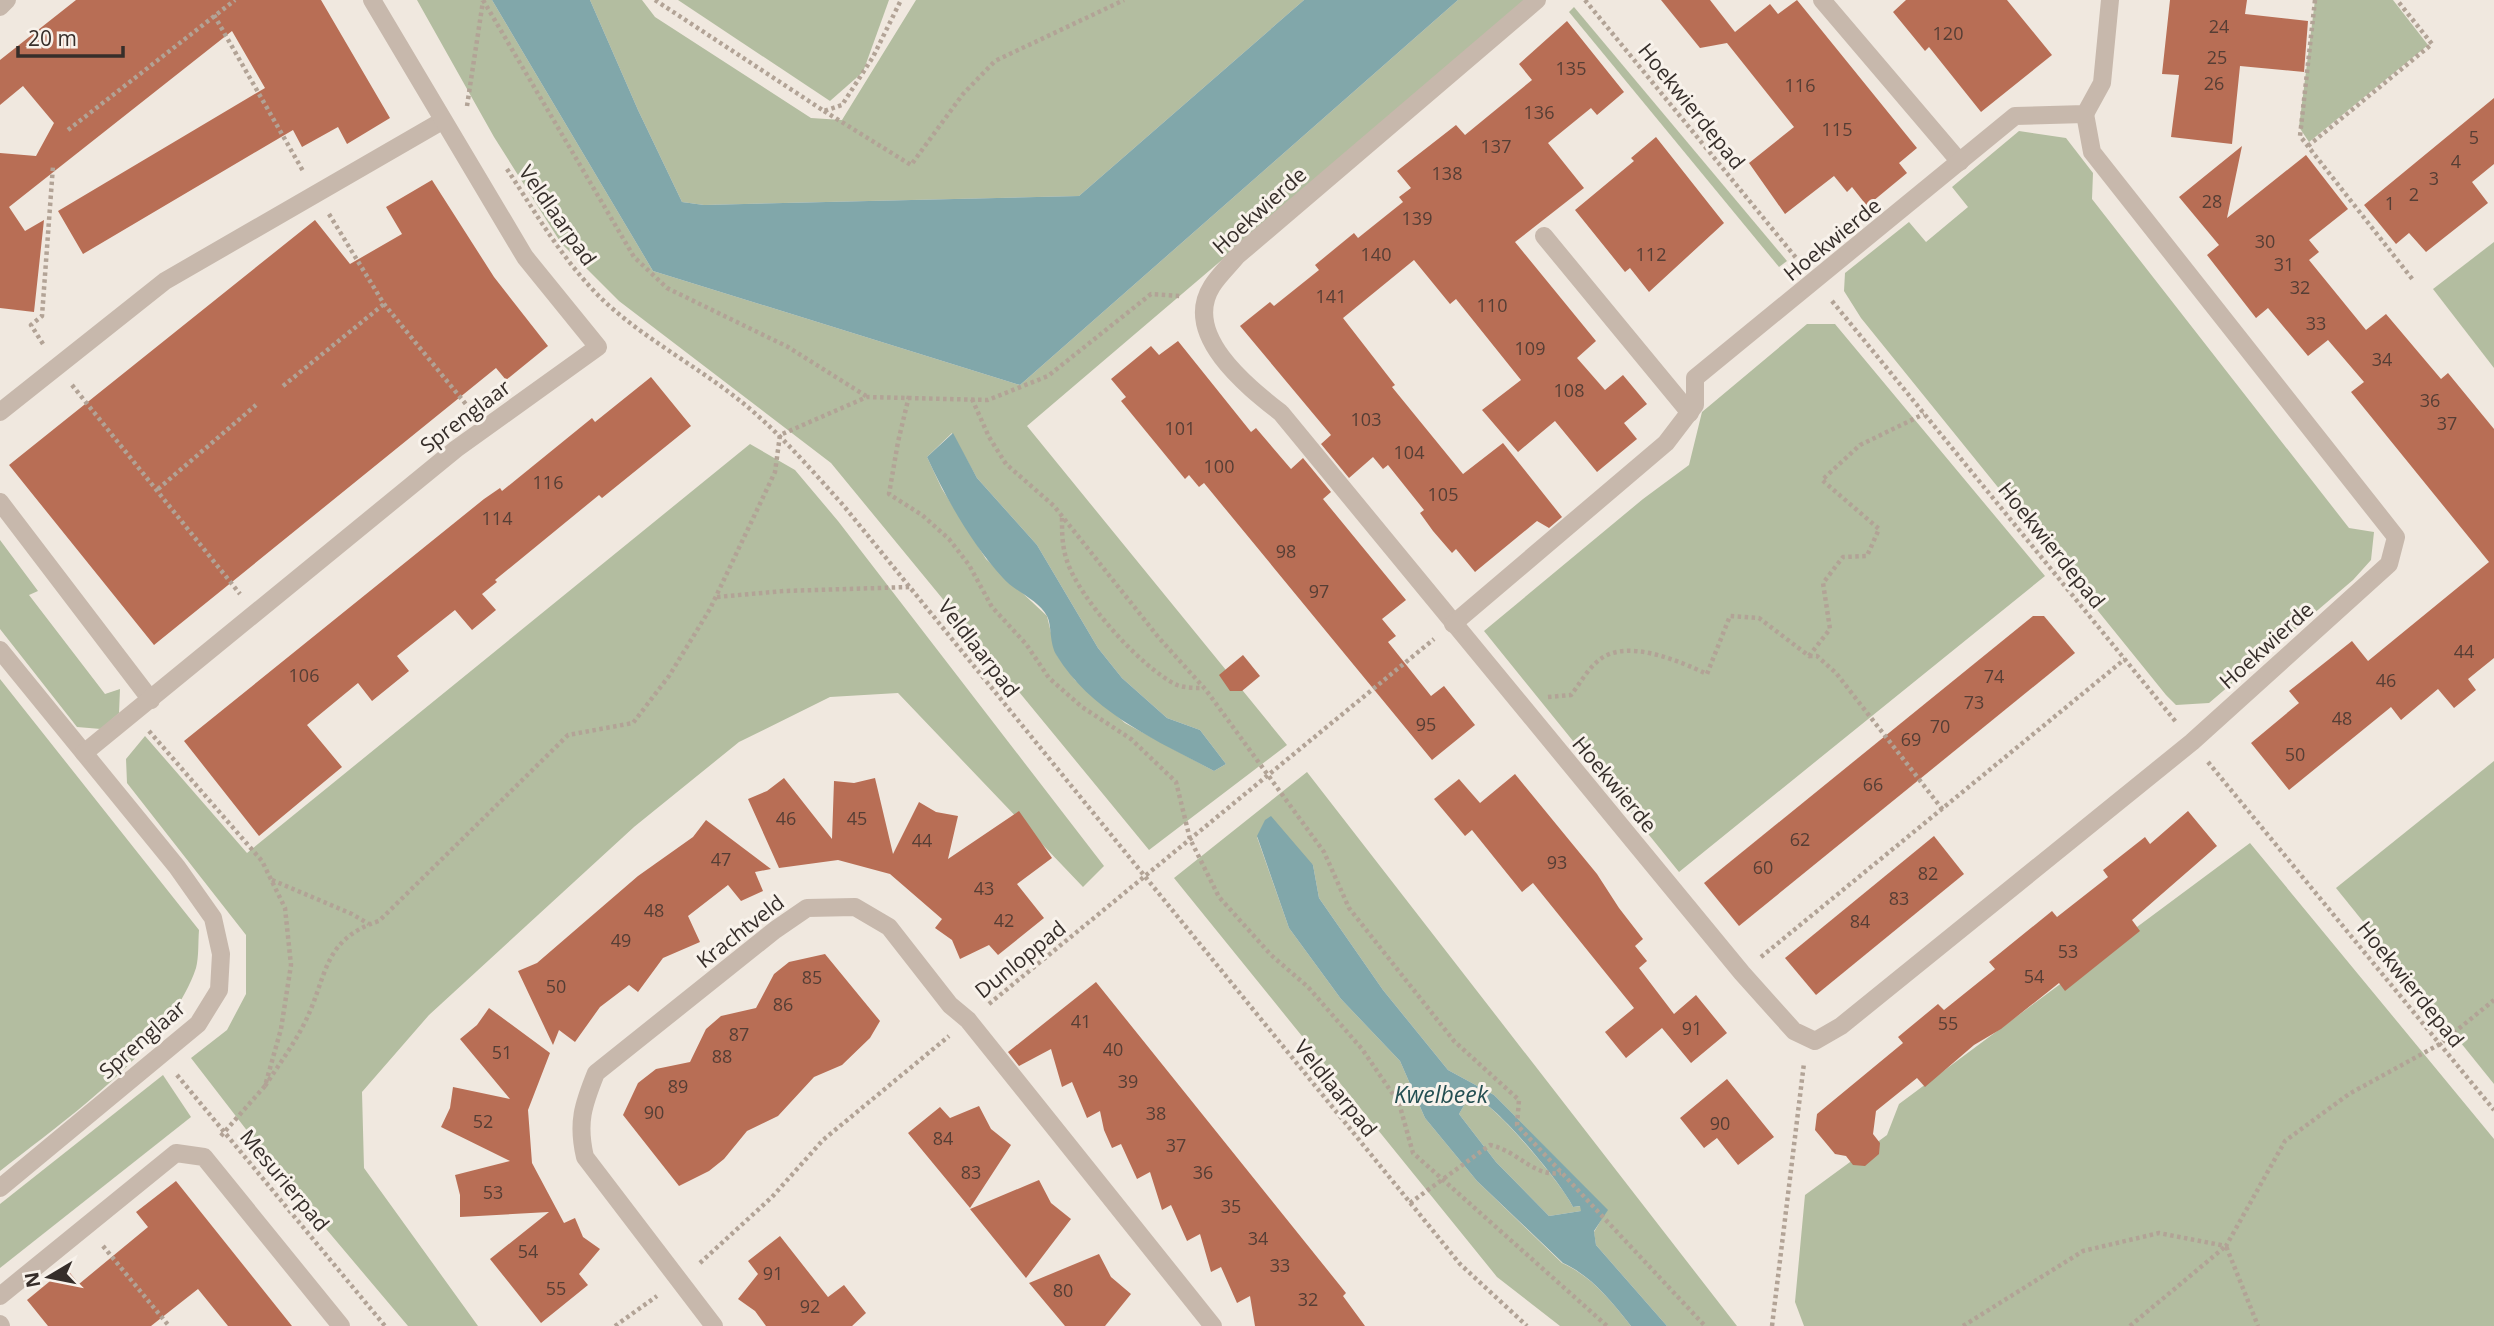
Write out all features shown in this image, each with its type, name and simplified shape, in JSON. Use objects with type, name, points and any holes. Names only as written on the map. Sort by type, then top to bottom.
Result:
[{"type":"street","points":[[0,7],[7,0]]},
{"type":"street","name":"Sprenglaar","points":[[84,753],[485,428],[598,346],[525,257],[372,0]]},
{"type":"street","name":"Hoekwierde","points":[[1537,0],[1237,256],[1211,287],[1207,336],[1250,391],[1281,413],[1742,973],[1794,1031],[1815,1041],[1841,1026],[2192,742],[2389,564],[2396,537],[2092,152],[2085,114],[2015,116],[1816,282],[1695,378],[1695,405],[1690,413]]},
{"type":"street","points":[[1822,0],[1960,162]]},
{"type":"street","points":[[2085,114],[2102,83],[2110,0]]},
{"type":"street","points":[[0,412],[165,281],[442,121]]},
{"type":"street","points":[[1453,624],[1666,443],[1690,413],[1544,236]]},
{"type":"street","points":[[0,502],[151,700]]},
{"type":"street","name":"Sprenglaar","points":[[0,650],[177,867],[213,918],[221,954],[219,990],[198,1024],[0,1188]]},
{"type":"street","name":"Krachtveld","points":[[714,1326],[585,1157],[581,1138],[582,1106],[596,1073],[775,930],[807,908],[855,907],[889,927],[950,1005],[968,1020],[1213,1326]]},
{"type":"street","points":[[0,1296],[176,1153],[204,1157],[341,1326]]},
{"type":"path","points":[[68,130],[235,0]]},
{"type":"path","points":[[469,105],[483,0],[634,257],[667,288],[788,347],[867,397]]},
{"type":"path","points":[[655,0],[911,165],[963,94],[995,61],[1124,0]]},
{"type":"path","points":[[824,111],[842,105],[873,57],[901,0]]},
{"type":"path","name":"Hoekwierdepad","points":[[1585,0],[2494,1110]]},
{"type":"path","points":[[2315,0],[2300,136],[2413,280]]},
{"type":"path","points":[[2308,146],[2432,44],[2397,0]]},
{"type":"path","points":[[214,15],[316,194],[384,304],[485,428]]},
{"type":"path","points":[[461,93],[475,116]]},
{"type":"path","name":"Veldlaarpad","points":[[503,162],[569,263],[603,300],[630,324],[731,394],[780,435],[911,587],[1003,705],[1461,1264],[1527,1326]]},
{"type":"path","points":[[53,166],[42,316],[31,325],[57,367],[256,614]]},
{"type":"path","points":[[265,1086],[304,1025],[332,953],[355,930],[379,921],[430,874],[568,735],[633,723],[669,676],[716,597],[775,472],[780,435],[867,397],[988,400],[1048,376],[1151,294],[1209,297]]},
{"type":"path","points":[[283,386],[384,304]]},
{"type":"path","points":[[909,396],[890,494],[922,515],[949,539],[969,565],[992,607],[1026,644],[1049,678],[1082,707],[1130,739],[1176,782],[1190,839],[1219,897],[1271,955],[1308,988],[1362,1049],[1399,1103],[1413,1153],[1606,1326]]},
{"type":"path","points":[[972,399],[989,437],[1006,464],[1029,482],[1062,517],[1205,688],[1266,776],[1324,852],[1349,908],[1454,1041],[1519,1100],[1517,1125],[1704,1326]]},
{"type":"path","points":[[157,489],[256,405]]},
{"type":"path","points":[[1809,656],[1830,629],[1824,583],[1843,557],[1867,556],[1879,529],[1822,480],[1860,445],[1924,414]]},
{"type":"path","points":[[1062,517],[1062,538],[1067,563],[1102,618],[1154,672],[1181,687],[1205,688]]},
{"type":"path","points":[[716,597],[785,590],[911,587]]},
{"type":"path","points":[[1514,698],[1571,695],[1599,659],[1631,650],[1672,658],[1707,674],[1730,616],[1759,618],[1809,656],[1817,656],[1836,673],[1943,810]]},
{"type":"path","name":"Dunloppad","points":[[615,1326],[727,1242],[823,1140],[1453,624]]},
{"type":"path","points":[[1742,973],[2124,659]]},
{"type":"path","points":[[271,880],[352,914],[369,925]]},
{"type":"path","points":[[2130,1326],[2226,1246],[2286,1141],[2349,1094],[2440,1044],[2494,1000]]},
{"type":"path","points":[[1772,1326],[1807,1038]]},
{"type":"path","name":"Mesurierpad","points":[[161,1055],[385,1326]]},
{"type":"path","points":[[1410,1203],[1490,1145],[1508,1149],[1535,1170],[1548,1175],[1562,1172]]},
{"type":"path","points":[[87,1227],[169,1326]]},
{"type":"path","points":[[1963,1326],[2083,1251],[2159,1233],[2226,1246]]},
{"type":"path","points":[[2226,1246],[2258,1326]]},
{"type":"green space","points":[[417,0],[492,0],[653,271],[1020,385],[1458,0],[1527,0],[1027,426],[1287,745],[1149,850],[831,463],[619,301],[561,243],[494,137]],"holes":[[[952,433],[977,478],[1037,545],[1098,648],[1122,678],[1167,718],[1200,730],[1226,764],[1214,771],[1125,723],[1075,680],[1056,654],[1047,616],[986,559],[942,489],[927,457]]]},
{"type":"green space","points":[[590,0],[642,0],[655,17],[811,118],[842,120],[916,0],[1304,0],[1079,196],[704,205],[682,202]]},
{"type":"green space","points":[[678,0],[889,0],[863,72],[830,101]]},
{"type":"green space","points":[[2315,0],[2393,0],[2428,45],[2309,142],[2299,127]]},
{"type":"green space","points":[[1574,7],[1787,261],[1779,267],[1569,12]]},
{"type":"green space","points":[[2019,131],[2066,138],[2093,173],[2092,199],[2349,528],[2374,532],[2371,560],[2353,580],[2209,703],[2176,705],[2166,695],[1861,318],[1844,291],[1845,273],[1909,222],[1926,242],[1968,207],[1952,187]]},
{"type":"green space","points":[[2494,242],[2494,368],[2433,289]]},
{"type":"green space","points":[[1807,324],[1835,324],[2045,576],[1679,872],[1484,631],[1643,499],[1689,465],[1702,412]]},
{"type":"green space","points":[[750,444],[795,470],[838,521],[1104,866],[1083,887],[898,693],[830,697],[739,742],[634,827],[429,1015],[362,1092],[364,1168],[478,1326],[408,1326],[289,1185],[191,1058],[227,1030],[246,994],[246,935],[127,783],[126,759],[145,736],[247,853]]},
{"type":"green space","points":[[0,540],[38,591],[29,595],[105,694],[120,689],[119,713],[101,729],[77,727],[0,629]]},
{"type":"green space","points":[[0,679],[199,930],[196,968],[182,998],[163,1026],[112,1080],[0,1171]]},
{"type":"green space","points":[[2494,761],[2494,1084],[2336,888]]},
{"type":"green space","points":[[1307,772],[1737,1326],[1667,1326],[1596,1245],[1594,1232],[1607,1210],[1494,1095],[1448,1070],[1383,990],[1319,898],[1313,865],[1257,837],[1289,928],[1341,999],[1400,1061],[1425,1118],[1477,1181],[1562,1263],[1601,1290],[1631,1326],[1560,1326],[1497,1277],[1174,878]]},
{"type":"green space","points":[[2250,843],[2494,1139],[2494,1326],[1804,1326],[1795,1302],[1805,1195],[1887,1135],[1899,1104]]},
{"type":"green space","points":[[163,1075],[191,1117],[0,1268],[0,1204]]},
{"type":"green space","points":[[1469,1097],[1484,1103],[1505,1122],[1546,1168],[1573,1207],[1581,1206],[1581,1211],[1549,1216],[1496,1162],[1459,1114]]},
{"type":"water","points":[[492,0],[590,0],[682,202],[704,205],[1079,196],[1304,0],[1458,0],[1020,385],[653,271]]},
{"type":"water","points":[[953,433],[977,478],[1037,545],[1098,648],[1122,678],[1167,718],[1200,730],[1226,764],[1214,771],[1149,736],[1107,710],[1071,676],[1054,651],[1049,620],[1043,610],[1008,583],[991,565],[951,505],[927,457]]},
{"type":"water","name":"Kwelbeek","points":[[1271,816],[1313,865],[1319,898],[1383,990],[1448,1070],[1494,1095],[1608,1210],[1594,1231],[1596,1245],[1667,1326],[1631,1326],[1592,1282],[1563,1263],[1477,1181],[1425,1118],[1400,1061],[1341,999],[1289,928],[1257,836],[1265,820]],"holes":[[[1469,1097],[1479,1100],[1493,1110],[1519,1136],[1546,1168],[1573,1207],[1580,1206],[1581,1211],[1549,1216],[1496,1162],[1459,1114]]]},
{"type":"building","points":[[76,0],[321,0],[390,118],[347,144],[338,127],[302,147],[293,130],[83,254],[58,211],[265,88],[232,31],[9,207],[25,231],[44,220],[34,312],[0,308],[0,153],[36,156],[54,123],[23,86],[0,105],[0,60]]},
{"type":"building","points":[[1661,0],[1710,0],[1735,32],[1770,4],[1778,14],[1797,0],[1917,148],[1899,163],[1907,173],[1867,206],[1852,187],[1847,192],[1834,176],[1785,214],[1749,163],[1794,127],[1727,43],[1700,48]]},
{"type":"building","points":[[1906,0],[2007,0],[2052,55],[1981,112],[1929,47],[1925,51],[1893,12]]},
{"type":"building","points":[[2170,0],[2247,0],[2245,14],[2308,21],[2304,72],[2240,66],[2232,144],[2171,137],[2179,75],[2162,74]]},
{"type":"building","points":[[1567,21],[1624,92],[1597,115],[1591,108],[1548,143],[1584,188],[1515,242],[1596,341],[1577,358],[1605,390],[1623,375],[1647,404],[1624,423],[1637,439],[1597,472],[1555,421],[1518,452],[1482,410],[1521,380],[1456,299],[1450,304],[1414,260],[1343,318],[1395,385],[1392,387],[1463,474],[1503,443],[1562,517],[1549,528],[1537,521],[1475,572],[1456,549],[1452,553],[1433,531],[1420,513],[1424,510],[1388,465],[1383,469],[1373,457],[1349,478],[1321,444],[1331,435],[1240,326],[1270,302],[1274,306],[1319,270],[1315,265],[1354,233],[1358,238],[1403,202],[1399,197],[1411,188],[1397,171],[1456,125],[1465,135],[1532,80],[1519,64]]},
{"type":"building","points":[[2494,98],[2494,164],[2472,182],[2488,203],[2426,252],[2409,233],[2396,244],[2364,205]]},
{"type":"building","points":[[1656,137],[1724,223],[1649,292],[1630,268],[1625,272],[1575,210],[1634,161],[1631,158]]},
{"type":"building","points":[[2242,146],[2227,218],[2306,155],[2348,209],[2309,240],[2319,252],[2309,260],[2366,330],[2386,314],[2441,379],[2448,373],[2494,429],[2494,658],[2468,679],[2476,690],[2454,708],[2438,689],[2401,720],[2391,707],[2289,790],[2251,743],[2299,703],[2289,691],[2352,641],[2368,661],[2489,562],[2351,392],[2364,382],[2328,340],[2308,356],[2268,308],[2256,318],[2207,255],[2219,245],[2179,197]]},
{"type":"building","points":[[432,180],[494,277],[548,346],[506,380],[496,368],[154,645],[9,465],[315,220],[350,264],[402,234],[386,207]]},
{"type":"building","points":[[1178,341],[1251,432],[1256,428],[1291,469],[1303,458],[1331,492],[1323,499],[1406,600],[1382,619],[1396,636],[1388,642],[1431,696],[1444,686],[1475,725],[1432,760],[1204,483],[1199,487],[1189,475],[1185,479],[1121,401],[1126,397],[1111,379],[1151,346],[1159,355]]},
{"type":"building","points":[[651,377],[691,426],[602,498],[599,495],[495,580],[497,582],[482,594],[496,610],[472,630],[455,610],[397,656],[409,671],[372,701],[358,683],[307,725],[342,767],[259,836],[184,741],[484,499],[500,488],[502,491],[592,418],[595,422]]},
{"type":"building","points":[[2033,616],[2044,616],[2075,653],[1739,926],[1704,883]]},
{"type":"building","points":[[1243,655],[1260,676],[1242,691],[1230,691],[1219,675]]},
{"type":"building","points":[[1515,774],[1597,874],[1643,939],[1635,946],[1647,961],[1639,968],[1674,1014],[1696,995],[1727,1033],[1691,1063],[1662,1028],[1626,1058],[1605,1032],[1634,1008],[1533,883],[1522,892],[1472,830],[1465,836],[1434,799],[1459,779],[1480,803]]},
{"type":"building","points":[[784,778],[832,839],[834,781],[854,783],[875,778],[893,854],[919,802],[936,812],[958,816],[948,859],[1019,811],[1052,858],[1017,884],[1044,918],[998,955],[989,945],[960,959],[952,940],[935,928],[942,919],[890,874],[838,860],[779,868],[748,799],[767,791]]},
{"type":"building","points":[[2188,811],[2217,846],[2132,920],[2140,931],[2065,991],[2059,983],[2001,1029],[1974,1045],[1925,1087],[1917,1078],[1876,1111],[1873,1134],[1880,1143],[1879,1154],[1865,1166],[1853,1165],[1846,1156],[1835,1154],[1815,1130],[1817,1114],[1903,1043],[1898,1037],[1938,1004],[1944,1010],[1995,969],[1989,962],[2052,911],[2057,917],[2108,877],[2103,870],[2145,837],[2150,844]]},
{"type":"building","points":[[706,820],[771,869],[755,872],[763,891],[741,901],[728,885],[688,916],[700,942],[663,958],[638,992],[629,985],[600,1007],[575,1042],[559,1030],[553,1045],[518,971],[537,963],[638,876],[693,837]]},
{"type":"building","points":[[1934,836],[1964,874],[1816,995],[1785,958]]},
{"type":"building","points":[[825,954],[880,1021],[870,1038],[842,1065],[814,1077],[778,1116],[747,1131],[724,1159],[709,1171],[679,1186],[623,1115],[638,1083],[656,1069],[690,1062],[706,1029],[721,1016],[756,1008],[774,974],[789,962]]},
{"type":"building","points":[[1096,982],[1346,1293],[1343,1296],[1365,1326],[1255,1326],[1250,1296],[1237,1303],[1221,1267],[1211,1272],[1200,1234],[1187,1241],[1171,1205],[1162,1210],[1150,1172],[1137,1179],[1121,1144],[1112,1148],[1100,1111],[1087,1118],[1072,1082],[1062,1087],[1051,1049],[1019,1066],[1008,1052]]},
{"type":"building","points":[[489,1008],[550,1053],[528,1110],[532,1163],[564,1223],[575,1218],[583,1237],[600,1249],[579,1274],[588,1285],[541,1323],[490,1259],[549,1212],[460,1217],[460,1195],[455,1175],[510,1161],[441,1127],[450,1108],[453,1087],[510,1099],[460,1039],[477,1025]]},
{"type":"building","points":[[1727,1079],[1774,1137],[1738,1165],[1717,1138],[1704,1148],[1680,1118]]},
{"type":"building","points":[[979,1106],[991,1129],[1011,1145],[970,1208],[908,1133],[940,1107],[950,1118]]},
{"type":"building","points":[[1039,1180],[1051,1203],[1071,1219],[1026,1278],[970,1209]]},
{"type":"building","points":[[176,1181],[292,1326],[228,1326],[198,1289],[151,1326],[48,1326],[27,1300],[66,1268],[79,1284],[148,1227],[136,1212]]},
{"type":"building","points":[[780,1236],[828,1297],[844,1285],[866,1313],[852,1326],[766,1326],[755,1311],[738,1299],[758,1274],[748,1261]]},
{"type":"building","points":[[1099,1254],[1111,1277],[1131,1294],[1105,1326],[1065,1326],[1029,1283]]}]
